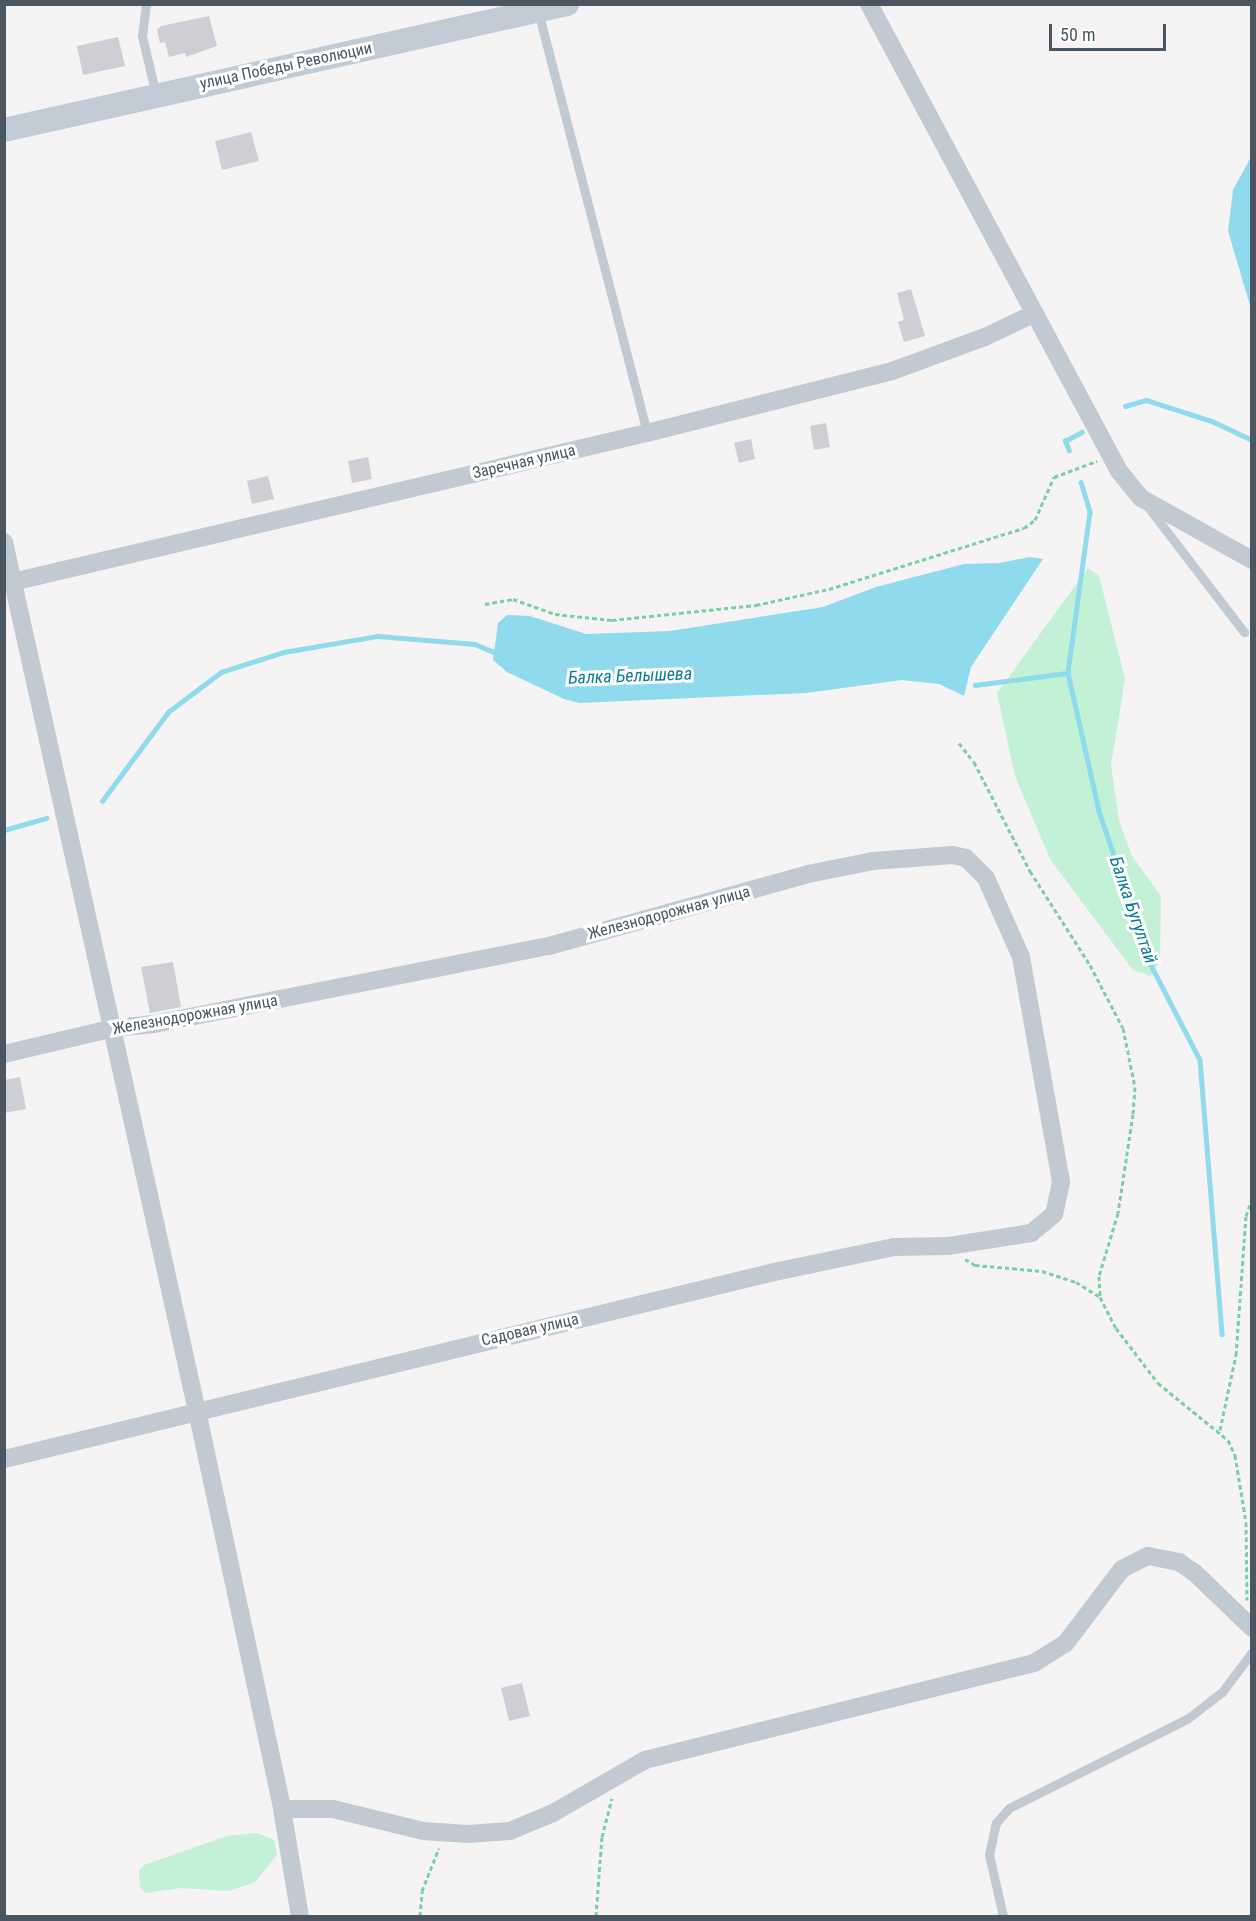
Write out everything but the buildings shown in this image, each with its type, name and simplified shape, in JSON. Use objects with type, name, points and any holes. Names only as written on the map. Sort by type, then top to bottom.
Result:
[{"type":"street","name":"улица Победы Революции","points":[[4,130],[567,4]]},
{"type":"street","points":[[869,4],[1113,460],[1141,498],[1251,560]]},
{"type":"street","name":"Заречная улица","points":[[9,582],[647,433],[892,371],[977,340],[1035,313]]},
{"type":"street","points":[[4,542],[9,582],[114,1029],[197,1411],[282,1809],[300,1917]]},
{"type":"street","name":"Железнодорожная улица","points":[[4,1054],[114,1029],[154,1024],[549,946],[808,874],[873,861],[952,855],[966,858],[986,878],[1021,957],[1061,1182],[1054,1214]]},
{"type":"street","name":"Садовая улица","points":[[4,1459],[774,1272],[894,1247],[949,1246],[1031,1233],[1054,1214]]},
{"type":"street","points":[[282,1809],[333,1809],[398,1826],[446,1833],[510,1831],[553,1813],[622,1771],[704,1743],[1034,1663],[1065,1644],[1122,1569],[1148,1556],[1179,1562],[1248,1624]]},
{"type":"lane","points":[[146,4],[142,36],[156,95]]},
{"type":"lane","points":[[538,11],[647,433]]},
{"type":"lane","points":[[1141,498],[1244,632]]},
{"type":"lane","points":[[1004,1917],[989,1855],[996,1823],[1009,1808],[1187,1719],[1222,1692],[1251,1652]]},
{"type":"path","points":[[485,604],[513,600],[555,614],[612,620],[721,610],[818,591],[1024,528],[1035,520],[1054,477],[1086,463],[1113,460]]},
{"type":"path","points":[[959,743],[974,762],[1030,871],[1095,974],[1123,1028],[1135,1087],[1133,1114],[1120,1203],[1099,1276],[1100,1297],[1116,1328],[1158,1383],[1172,1398],[1220,1430],[1235,1455],[1241,1484],[1248,1557],[1248,1624]]},
{"type":"path","points":[[1220,1430],[1236,1355],[1245,1216],[1251,1199]]},
{"type":"path","points":[[949,1246],[975,1265],[1042,1271],[1076,1282],[1100,1297]]},
{"type":"path","points":[[596,1917],[602,1837],[622,1771]]},
{"type":"path","points":[[420,1917],[425,1882],[446,1833]]},
{"type":"green space","points":[[1088,568],[1099,576],[1125,679],[1111,765],[1119,821],[1132,856],[1161,896],[1160,961],[1151,976],[1133,970],[1050,859],[1015,776],[997,693]]},
{"type":"green space","points":[[257,1833],[274,1840],[277,1855],[255,1882],[229,1891],[181,1888],[145,1893],[140,1887],[139,1870],[144,1865],[227,1836]]},
{"type":"water","points":[[1251,157],[1251,309],[1228,231],[1233,190]]},
{"type":"water","points":[[1029,557],[1043,559],[971,667],[964,696],[939,684],[902,680],[806,693],[579,703],[564,699],[507,672],[493,660],[498,623],[507,615],[530,616],[586,634],[670,631],[823,607],[876,587],[964,564],[1000,563]]},
{"type":"waterway","name":"Балка Бугултай","points":[[1125,406],[1146,400],[1212,421],[1252,440]]},
{"type":"waterway","name":"Балка Бугултай","points":[[1069,451],[1065,441],[1082,432]]},
{"type":"waterway","name":"Балка Бугултай","points":[[1081,482],[1090,512],[1068,673],[1099,811],[1151,965],[1200,1060],[1222,1334]]},
{"type":"waterway","name":"Балка Белышева","points":[[102,801],[168,712],[221,672],[284,652],[378,636],[475,644],[496,653]]},
{"type":"waterway","name":"Балка Белышева","points":[[975,685],[1068,673]]},
{"type":"waterway","name":"Балка Белышева","points":[[4,830],[46,818]]}]
